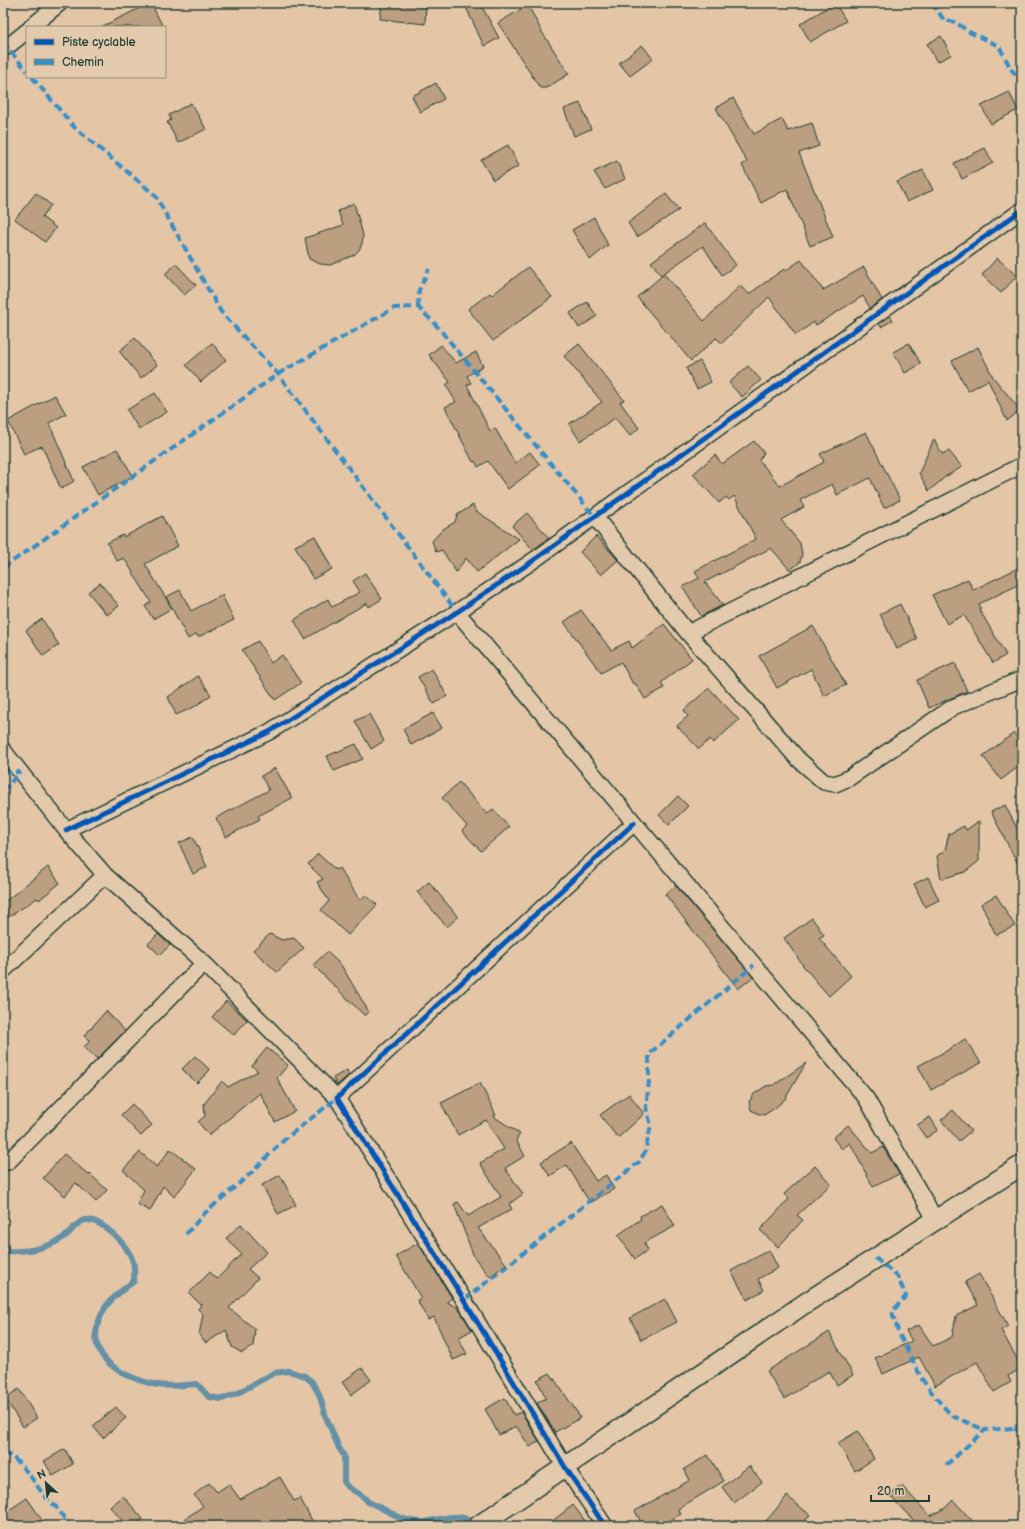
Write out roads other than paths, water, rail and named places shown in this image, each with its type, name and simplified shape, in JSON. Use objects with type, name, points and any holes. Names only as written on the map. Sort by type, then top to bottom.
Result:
[{"type":"street","points":[[32,26],[60,3]]},
{"type":"street","points":[[7,47],[26,31]]},
{"type":"street","points":[[66,830],[269,732],[457,612],[595,517],[1022,210]]},
{"type":"street","points":[[688,633],[1022,465]]},
{"type":"street","points":[[595,517],[688,633],[798,759],[824,782],[835,784],[855,774],[953,707],[1022,679]]},
{"type":"street","points":[[457,612],[866,1098],[935,1219]]},
{"type":"street","points":[[3,750],[66,830],[105,875],[204,963],[337,1098],[464,1300],[565,1467],[605,1526]]},
{"type":"street","points":[[337,1098],[634,823]]},
{"type":"street","points":[[3,971],[105,875]]},
{"type":"street","points":[[8,1162],[204,963]]},
{"type":"street","points":[[480,1525],[807,1302],[935,1219],[1022,1165]]},
{"type":"waterway","points":[[3,1242],[7,1251],[31,1250],[54,1243],[68,1234],[77,1224],[85,1220],[92,1221],[107,1228],[126,1249],[134,1267],[134,1281],[110,1301],[98,1324],[96,1338],[99,1350],[106,1360],[116,1369],[128,1376],[161,1386],[197,1384],[209,1397],[222,1399],[238,1393],[274,1373],[289,1371],[305,1376],[312,1382],[319,1394],[326,1417],[344,1456],[344,1483],[347,1486],[363,1496],[368,1502],[408,1520],[423,1522],[462,1517],[470,1522],[472,1526]]}]
